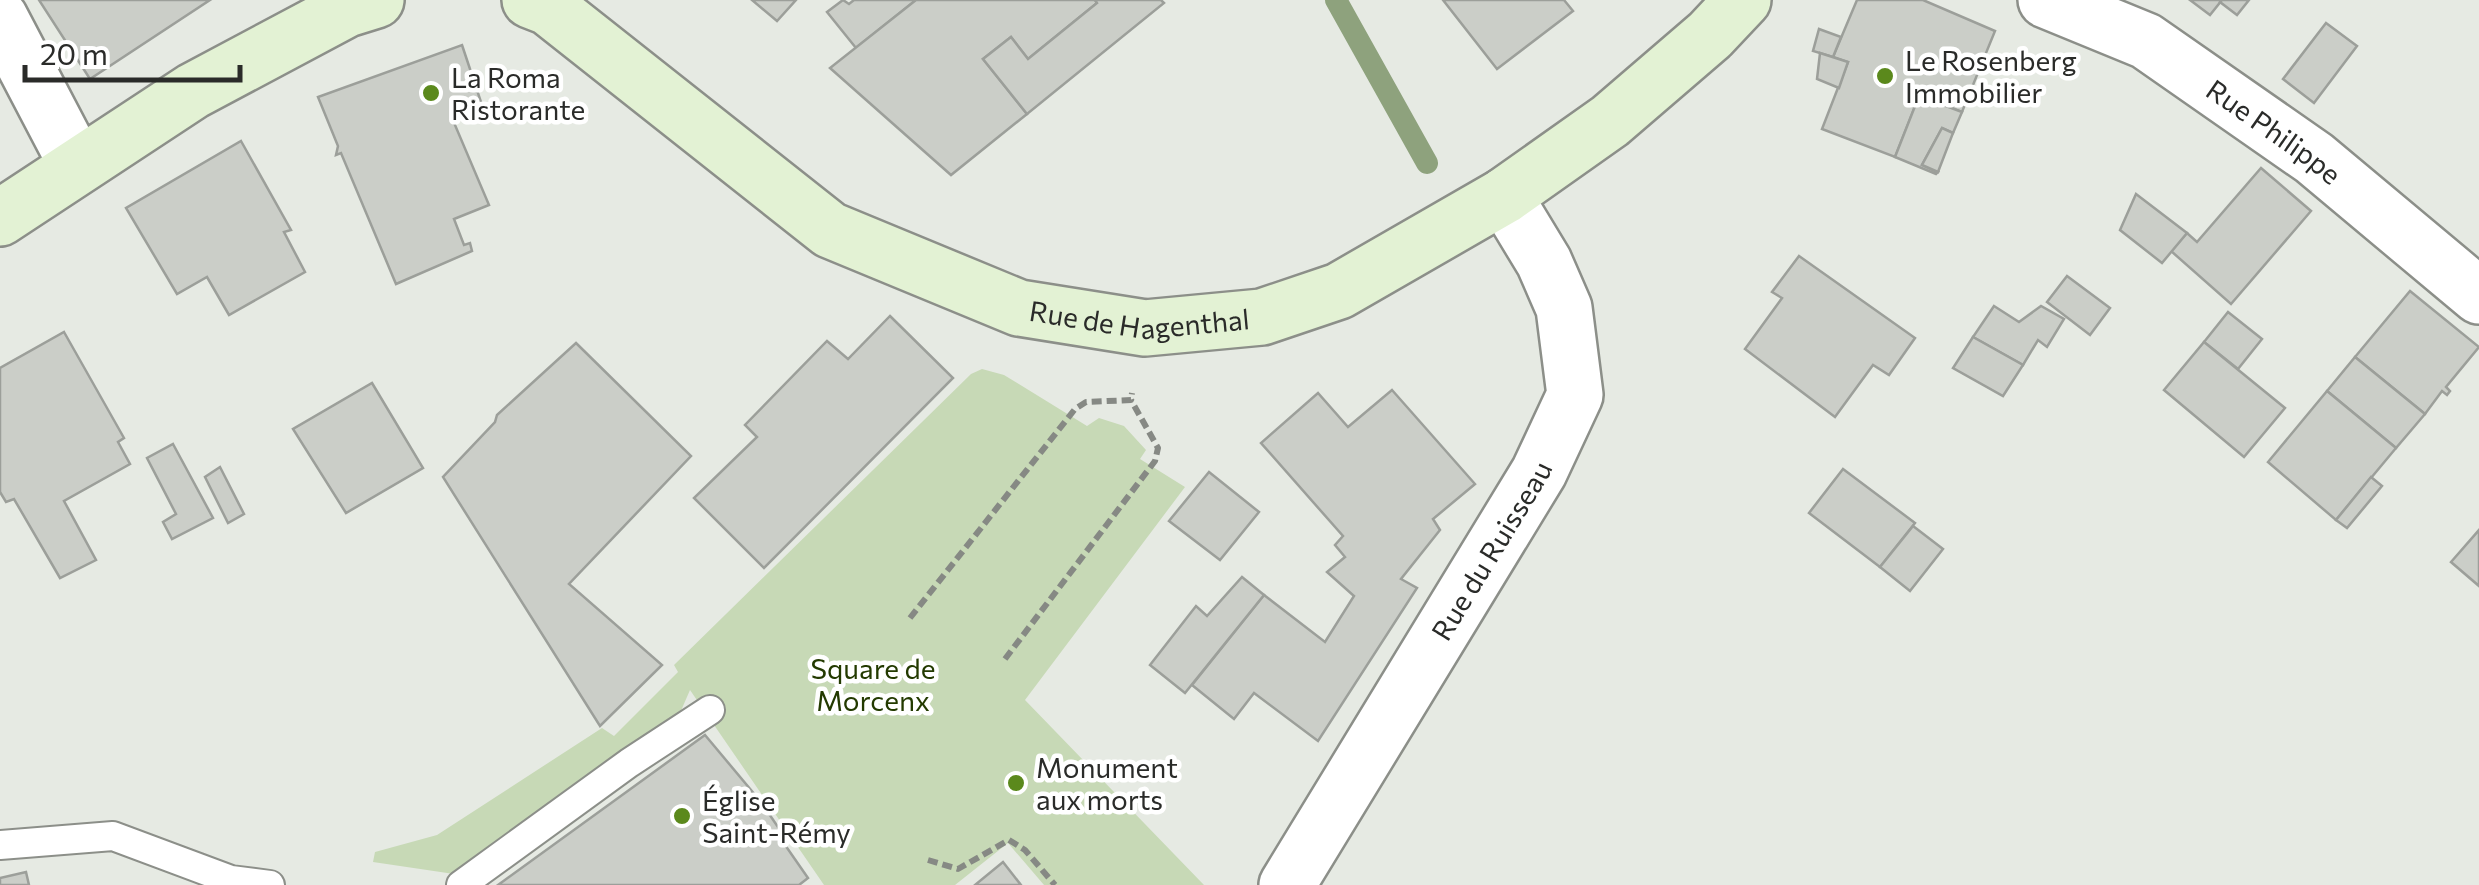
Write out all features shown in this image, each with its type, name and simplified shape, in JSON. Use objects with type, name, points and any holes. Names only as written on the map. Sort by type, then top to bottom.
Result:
[{"type":"main road","points":[[0,218],[193,91],[348,9],[376,0]]},
{"type":"main road","name":"Rue de Hagenthal","points":[[530,0],[548,7],[830,230],[1020,308],[1145,328],[1262,318],[1338,291],[1504,196],[1610,121],[1710,35],[1743,0]]},
{"type":"street","name":"Rue Philippe","points":[[2046,0],[2146,41],[2314,158],[2479,296]]},
{"type":"street","points":[[0,18],[77,166]]},
{"type":"street","name":"Rue du Ruisseau","points":[[1287,885],[1539,472],[1575,395],[1564,308],[1544,262],[1504,196]]},
{"type":"lane","points":[[462,885],[710,710]]},
{"type":"lane","points":[[0,845],[113,836],[231,880],[270,885]]},
{"type":"path","points":[[1006,659],[1156,461],[1158,448],[1131,400],[1145,328]]},
{"type":"path","points":[[910,618],[1075,409],[1086,402],[1131,400]]},
{"type":"path","points":[[928,860],[958,869],[1009,840],[1025,850],[1055,885]]},
{"type":"green space","name":"Square de Morcenx","points":[[982,369],[1004,375],[1087,426],[1099,418],[1124,426],[1146,450],[1140,459],[1185,487],[1025,700],[1204,885],[1044,885],[1008,843],[955,885],[824,885],[690,690],[680,713],[454,874],[373,862],[375,852],[437,835],[602,728],[614,736],[678,672],[674,665],[971,374]]},
{"type":"building","points":[[39,0],[210,0],[90,79]]},
{"type":"building","points":[[752,0],[796,0],[777,21]]},
{"type":"building","points":[[843,0],[849,4],[854,0],[916,0],[856,48],[827,12]]},
{"type":"building","points":[[916,0],[1097,3],[1028,59],[1011,37],[983,59],[1027,114],[951,175],[830,68]]},
{"type":"building","points":[[1095,0],[1164,3],[1027,114],[983,59],[1011,37],[1028,59],[1097,3]]},
{"type":"building","points":[[1443,0],[1564,0],[1573,11],[1497,69]]},
{"type":"building","points":[[1857,0],[1923,0],[1995,31],[1962,112],[1919,96],[1895,157],[1822,129],[1848,62],[1833,57]]},
{"type":"building","points":[[2190,0],[2222,0],[2210,15]]},
{"type":"building","points":[[2222,0],[2249,0],[2237,15]]},
{"type":"building","points":[[2326,23],[2357,46],[2314,103],[2283,79]]},
{"type":"building","points":[[1819,29],[1841,37],[1833,57],[1813,51]]},
{"type":"building","points":[[462,45],[482,105],[452,118],[489,205],[454,219],[464,245],[470,243],[472,251],[396,284],[341,153],[336,155],[338,146],[318,97]]},
{"type":"building","points":[[1820,53],[1848,62],[1839,88],[1817,79]]},
{"type":"building","points":[[1919,96],[1962,112],[1953,133],[1942,128],[1922,165],[1936,174],[1895,157]]},
{"type":"building","points":[[1942,128],[1953,133],[1938,172],[1922,165]]},
{"type":"building","points":[[241,141],[291,230],[284,232],[305,272],[229,315],[207,277],[177,294],[126,208]]},
{"type":"building","points":[[2261,168],[2311,211],[2231,304],[2171,251],[2187,233],[2197,242]]},
{"type":"building","points":[[2136,194],[2187,233],[2162,263],[2120,230]]},
{"type":"building","points":[[1799,256],[1915,338],[1889,375],[1873,365],[1835,417],[1745,349],[1782,298],[1772,292]]},
{"type":"building","points":[[2067,276],[2110,308],[2090,335],[2047,302]]},
{"type":"building","points":[[2410,291],[2479,347],[2446,387],[2450,391],[2447,395],[2442,391],[2425,414],[2355,357]]},
{"type":"building","points":[[1994,306],[2019,322],[2041,306],[2064,319],[2047,347],[2038,340],[2023,365],[1973,337]]},
{"type":"building","points":[[2228,312],[2262,339],[2238,369],[2204,342]]},
{"type":"building","points":[[890,316],[953,378],[764,568],[694,498],[757,437],[745,425],[827,341],[848,359]]},
{"type":"building","points":[[64,332],[124,438],[118,442],[130,464],[64,501],[96,560],[60,578],[14,499],[6,502],[0,492],[0,368]]},
{"type":"building","points":[[1973,337],[2023,365],[2003,396],[1953,368]]},
{"type":"building","points":[[2204,342],[2285,408],[2244,457],[2164,390]]},
{"type":"building","points":[[576,343],[691,456],[569,584],[662,665],[600,726],[443,477],[495,422],[497,415]]},
{"type":"building","points":[[2355,357],[2425,414],[2396,448],[2327,391]]},
{"type":"building","points":[[372,383],[423,468],[346,513],[293,429]]},
{"type":"building","points":[[1392,390],[1475,484],[1433,519],[1440,530],[1401,579],[1417,588],[1318,741],[1254,693],[1234,719],[1192,685],[1264,595],[1325,642],[1354,596],[1327,572],[1345,557],[1335,545],[1343,536],[1261,443],[1318,393],[1348,427]]},
{"type":"building","points":[[2327,391],[2396,448],[2336,520],[2268,462]]},
{"type":"building","points":[[173,444],[213,518],[172,539],[163,522],[176,514],[147,458]]},
{"type":"building","points":[[220,467],[244,514],[228,523],[205,477]]},
{"type":"building","points":[[1843,469],[1915,523],[1880,567],[1809,513]]},
{"type":"building","points":[[1209,472],[1259,512],[1220,560],[1169,521]]},
{"type":"building","points":[[2371,477],[2382,486],[2347,528],[2336,520]]},
{"type":"building","points":[[1913,526],[1943,549],[1910,591],[1880,567]]},
{"type":"building","points":[[2479,530],[2479,586],[2451,562]]},
{"type":"building","points":[[1242,577],[1264,595],[1185,693],[1150,665],[1196,606],[1207,616]]},
{"type":"building","name":"Église Saint-Rémy","points":[[705,735],[780,830],[776,832],[808,878],[799,885],[498,885]]},
{"type":"building","points":[[1003,862],[1021,885],[975,885]]},
{"type":"building","points":[[26,872],[29,885],[0,885],[0,878]]},
{"type":"waterway","points":[[1336,0],[1427,163]]},
{"type":"place","name":"Le Rosenberg Immobilier","points":[[1885,76]]},
{"type":"place","name":"La Roma Ristorante","points":[[431,93]]},
{"type":"place","name":"Monument aux morts","points":[[1016,783]]},
{"type":"place","name":"Église Saint-Rémy","points":[[682,816]]}]
